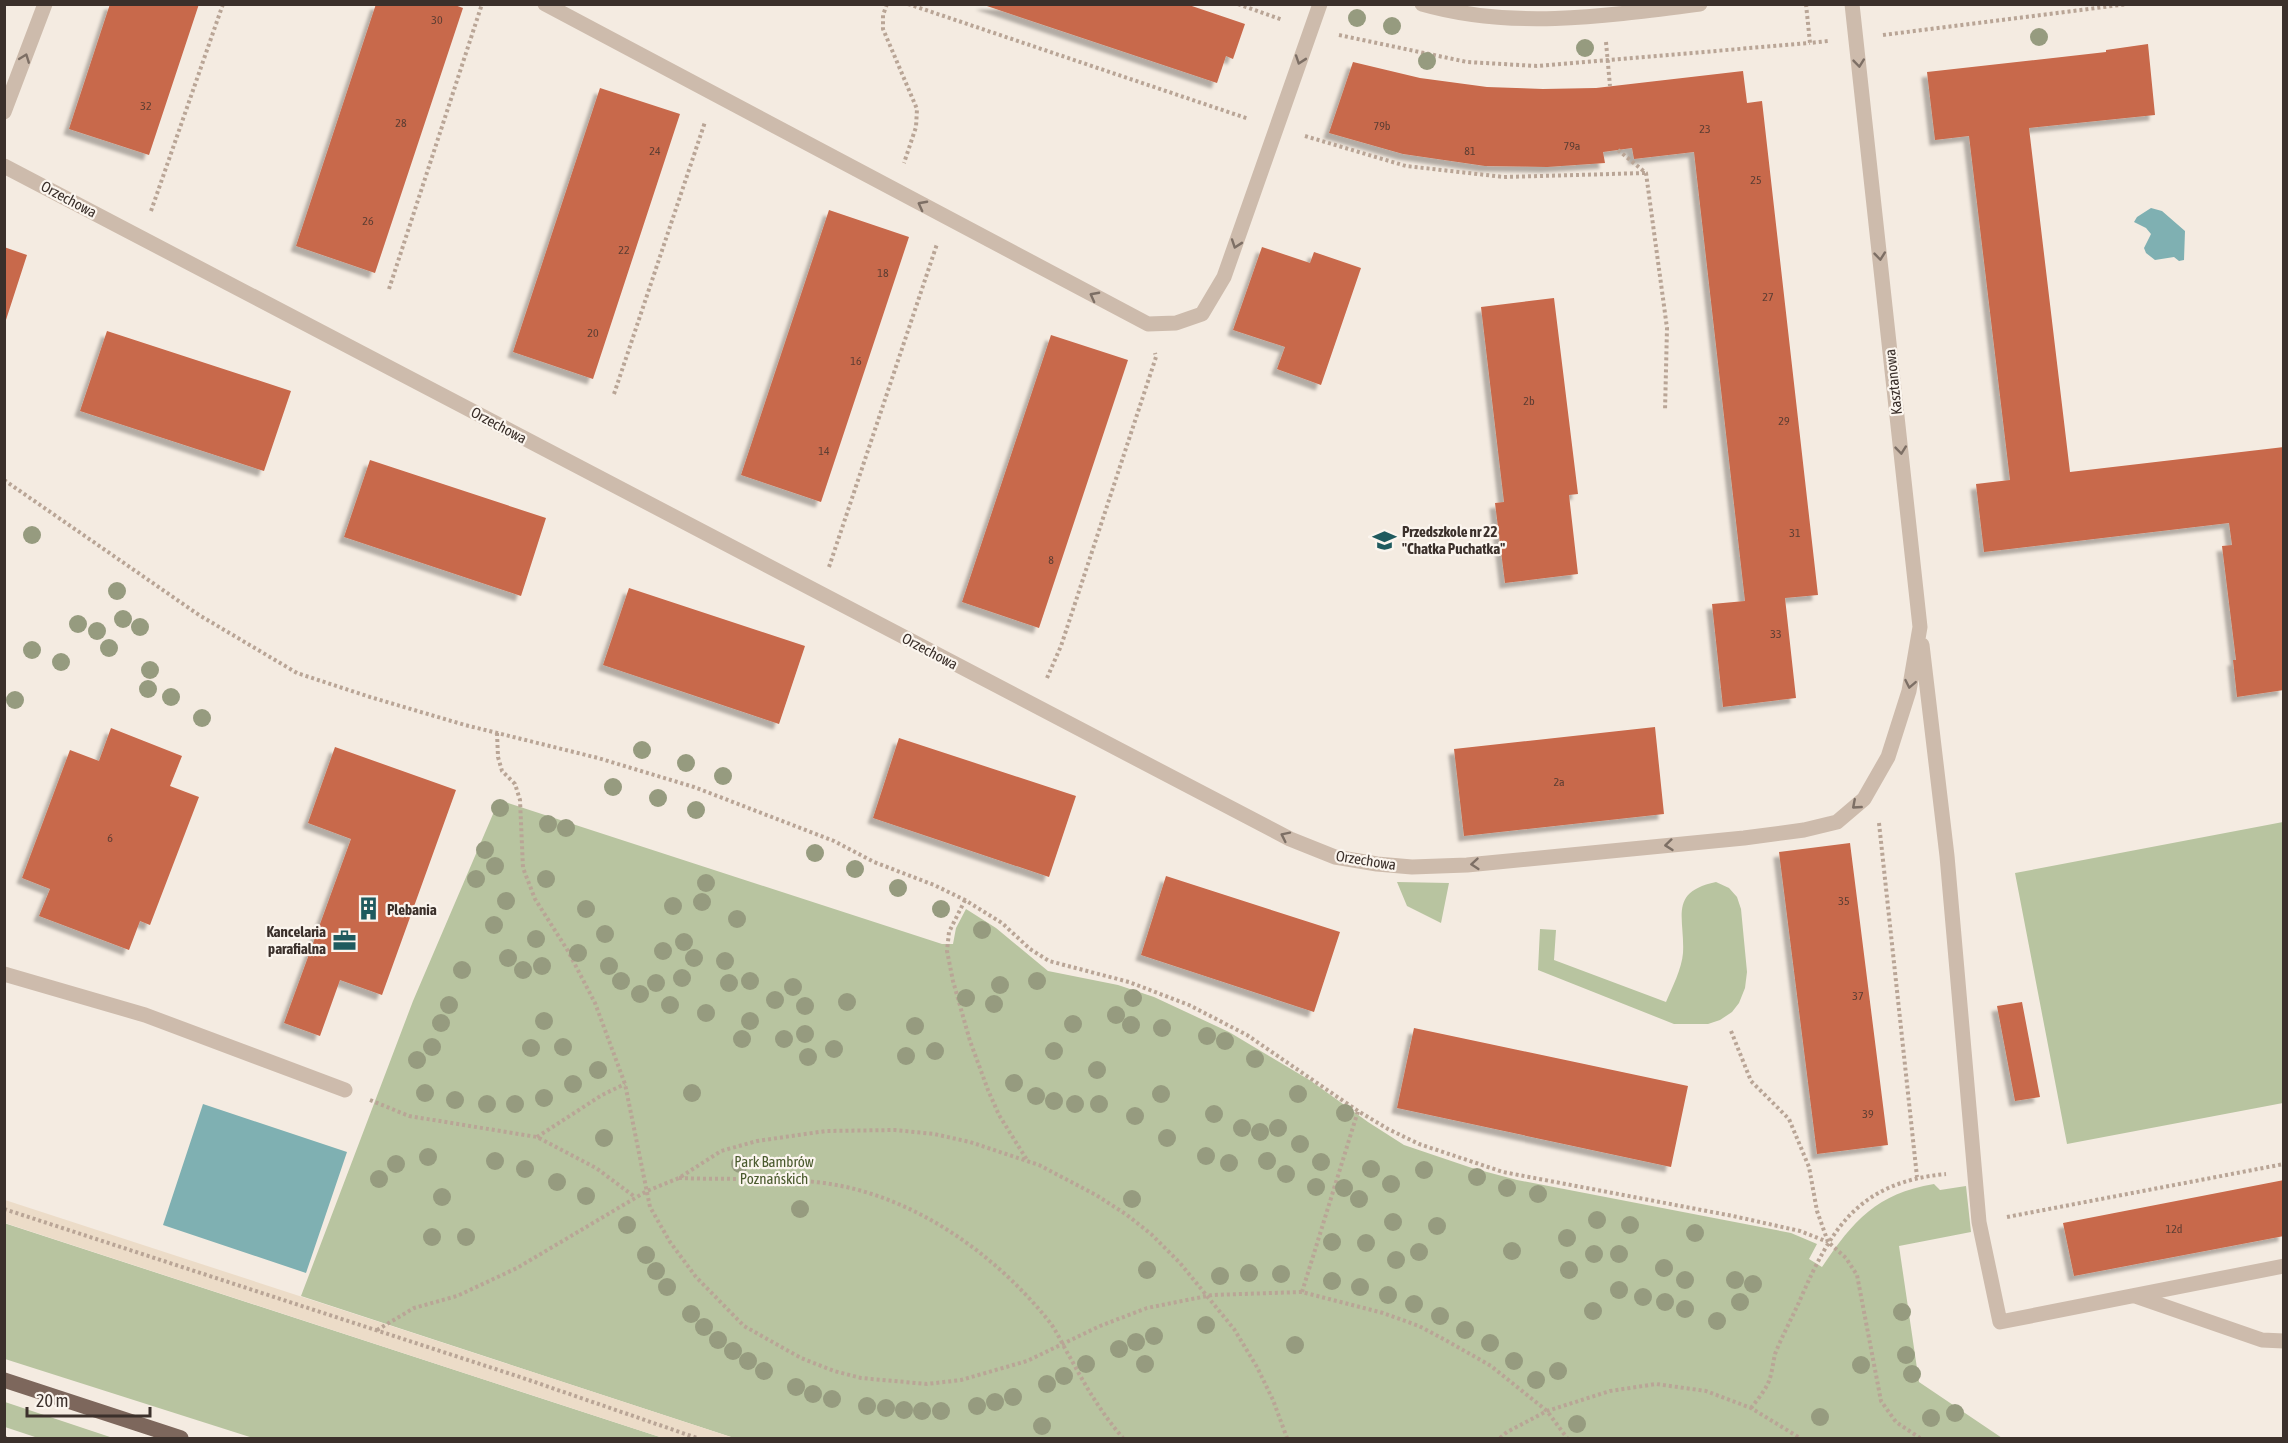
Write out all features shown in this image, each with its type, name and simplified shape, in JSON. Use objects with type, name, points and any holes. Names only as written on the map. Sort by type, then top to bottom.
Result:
[{"type":"main road","points":[[4,1380],[181,1438]]},
{"type":"street","points":[[4,112],[45,4]]},
{"type":"street","points":[[545,4],[1148,324],[1176,323],[1202,315],[1224,278],[1320,4]]},
{"type":"street","points":[[1422,4],[1447,12],[1482,18],[1533,20],[1700,4]]},
{"type":"street","name":"Kasztanowa","points":[[1852,4],[1920,627],[1909,691],[1888,757]]},
{"type":"street","name":"Orzechowa","points":[[4,166],[1290,839],[1335,857],[1412,867],[1467,865],[1804,830],[1837,822],[1864,799],[1888,757]]},
{"type":"street","points":[[1920,627],[1947,856],[1979,1222],[2000,1322],[2283,1266]]},
{"type":"street","points":[[4,974],[145,1015],[345,1090]]},
{"type":"street","points":[[2133,1296],[2262,1340],[2283,1341]]},
{"type":"path","points":[[141,237],[223,4]]},
{"type":"path","points":[[389,289],[482,4]]},
{"type":"path","points":[[887,4],[883,15],[883,29],[917,108],[916,127],[911,146],[892,188]]},
{"type":"path","points":[[908,4],[1276,127],[1406,166],[1504,177],[1646,173]]},
{"type":"path","points":[[1806,4],[1810,42],[2128,4]]},
{"type":"path","points":[[1604,15],[1610,86]]},
{"type":"path","points":[[614,394],[715,95]]},
{"type":"path","points":[[1618,150],[1646,173],[1667,328],[1665,411]]},
{"type":"path","points":[[817,592],[832,558],[947,218]]},
{"type":"path","points":[[1046,682],[1061,646],[1156,357],[1148,324]]},
{"type":"path","points":[[4,480],[199,615],[297,673],[370,697],[497,733],[598,758],[694,787],[834,841],[874,862],[965,900],[1002,923],[1030,949],[1049,961],[1129,982],[1189,1005],[1247,1035],[1358,1111],[1419,1144],[1503,1172],[1733,1216],[1800,1231],[1828,1242],[1846,1258],[1857,1275],[1881,1401],[1896,1422],[1920,1438]]},
{"type":"path","points":[[497,733],[498,757],[502,771],[515,784],[520,800],[523,868],[534,899],[568,951],[595,1003],[625,1084],[650,1207],[670,1242],[696,1276],[744,1326],[801,1358],[834,1371],[861,1378],[927,1384],[997,1371],[1027,1361],[1100,1326],[1147,1308],[1208,1296],[1302,1292],[1383,1313],[1419,1326],[1491,1366],[1547,1411],[1567,1438]]},
{"type":"path","points":[[1879,821],[1917,1177]]},
{"type":"path","points":[[965,900],[949,932],[946,951],[953,981],[970,1041],[988,1090],[999,1115],[1027,1161]]},
{"type":"path","points":[[1731,1031],[1751,1081],[1789,1119],[1809,1167],[1817,1211],[1828,1242]]},
{"type":"path","points":[[537,1137],[602,1095],[625,1084]]},
{"type":"path","points":[[345,1090],[409,1116],[537,1137],[596,1168],[635,1197]]},
{"type":"path","points":[[1302,1292],[1358,1111]]},
{"type":"path","points":[[377,1330],[414,1308],[457,1296],[517,1268],[635,1197],[679,1178],[721,1151],[757,1140],[791,1134],[844,1130],[894,1130],[934,1134],[970,1142],[1027,1161],[1096,1195],[1127,1215],[1158,1241],[1208,1296],[1234,1329],[1257,1367],[1273,1400],[1287,1438]]},
{"type":"path","points":[[1979,1222],[2283,1164]]},
{"type":"path","points":[[1751,1408],[1769,1382],[1775,1354],[1816,1263],[1828,1242],[1849,1215],[1878,1192],[1917,1177],[1974,1172]]},
{"type":"path","points":[[679,1178],[780,1179],[826,1183],[908,1208],[962,1239],[987,1258],[1050,1322],[1101,1413],[1123,1438]]},
{"type":"path","points":[[4,1209],[377,1330],[697,1438]]},
{"type":"path","points":[[1500,1438],[1547,1411],[1610,1391],[1656,1384],[1706,1391],[1751,1408],[1800,1438]]},
{"type":"green space","name":"Park Bambrów Poznańskich","points":[[499,800],[942,944],[953,944],[956,928],[966,909],[996,928],[1048,971],[1118,985],[1154,997],[1229,1032],[1311,1081],[1404,1145],[1472,1168],[1517,1180],[1791,1233],[1817,1244],[1809,1259],[1822,1267],[1856,1223],[1882,1202],[1914,1189],[1934,1184],[1940,1190],[1966,1186],[1971,1232],[1899,1246],[1919,1382],[2002,1438],[734,1438],[301,1296],[413,1001]]},
{"type":"green space","points":[[2283,822],[2283,1103],[2067,1144],[2015,873]]},
{"type":"green space","points":[[1397,882],[1449,883],[1441,923],[1407,906]]},
{"type":"green space","points":[[1716,882],[1729,888],[1737,897],[1741,909],[1747,972],[1745,988],[1739,1003],[1732,1012],[1720,1020],[1708,1024],[1674,1024],[1538,970],[1540,929],[1556,930],[1554,960],[1666,1002],[1682,959],[1682,908],[1685,900],[1691,892],[1701,886]]},
{"type":"green space","points":[[4,1223],[663,1438],[253,1438],[5,1359]]},
{"type":"green space","points":[[4,1402],[113,1438],[38,1438],[5,1427]]},
{"type":"shaded area","points":[[5,1200],[734,1438],[663,1438],[5,1223]]},
{"type":"water","points":[[2151,208],[2162,211],[2185,231],[2184,260],[2179,261],[2174,257],[2155,260],[2146,253],[2144,248],[2151,234],[2146,228],[2134,222],[2137,217]]},
{"type":"water","points":[[203,1104],[347,1152],[306,1273],[163,1225]]},
{"type":"building","points":[[110,4],[199,4],[149,155],[69,129]]},
{"type":"building","points":[[376,4],[452,4],[463,8],[375,273],[296,246]]},
{"type":"building","points":[[981,4],[1186,4],[1245,24],[1233,59],[1226,56],[1217,83]]},
{"type":"building","points":[[2148,44],[2155,115],[2029,128],[2070,472],[2284,447],[2284,690],[2237,697],[2233,660],[2236,660],[2222,546],[2232,545],[2229,523],[1984,552],[1976,484],[2010,480],[1969,136],[1935,140],[1927,72],[2106,52],[2106,50]]},
{"type":"building","points":[[1353,62],[1420,78],[1487,87],[1543,89],[1596,88],[1743,71],[1747,103],[1762,101],[1818,595],[1785,598],[1796,698],[1723,707],[1712,604],[1745,601],[1694,152],[1634,159],[1632,148],[1603,152],[1605,163],[1547,167],[1485,166],[1403,154],[1329,133]]},
{"type":"building","points":[[600,88],[680,114],[593,379],[513,352]]},
{"type":"building","points":[[829,210],[909,237],[821,502],[741,475]]},
{"type":"building","points":[[4,247],[27,255],[5,323],[4,323]]},
{"type":"building","points":[[1262,247],[1310,263],[1314,252],[1361,268],[1321,385],[1277,369],[1285,347],[1233,330]]},
{"type":"building","points":[[1554,298],[1578,494],[1569,495],[1578,574],[1505,583],[1495,503],[1504,502],[1481,307]]},
{"type":"building","points":[[107,331],[291,391],[264,471],[80,411]]},
{"type":"building","points":[[1051,335],[1128,360],[1039,628],[962,602]]},
{"type":"building","points":[[370,460],[546,518],[521,596],[344,537]]},
{"type":"building","points":[[629,588],[805,646],[779,724],[603,665]]},
{"type":"building","points":[[1655,727],[1664,814],[1464,836],[1454,749]]},
{"type":"building","points":[[111,728],[182,756],[170,786],[199,797],[150,925],[140,921],[129,950],[39,916],[50,889],[22,878],[70,750],[99,761]]},
{"type":"building","points":[[899,738],[1076,796],[1049,877],[873,818]]},
{"type":"building","name":"Plebania","points":[[335,747],[456,790],[382,995],[340,980],[320,1036],[284,1023],[351,839],[308,823]]},
{"type":"building","points":[[1850,843],[1888,1145],[1817,1154],[1779,852]]},
{"type":"building","points":[[1166,876],[1340,932],[1314,1012],[1141,955]]},
{"type":"building","points":[[2022,1002],[2040,1097],[2015,1101],[1997,1006]]},
{"type":"building","points":[[1414,1028],[1688,1086],[1671,1167],[1397,1108]]},
{"type":"building","points":[[2284,1180],[2284,1236],[2074,1276],[2063,1223]]},
{"type":"place","name":"Przedszkole nr 22 \"Chatka Puchatka\"","points":[[1384,540]]},
{"type":"place","name":"Plebania","points":[[369,909]]},
{"type":"place","name":"Kancelaria parafialna","points":[[344,940]]}]
